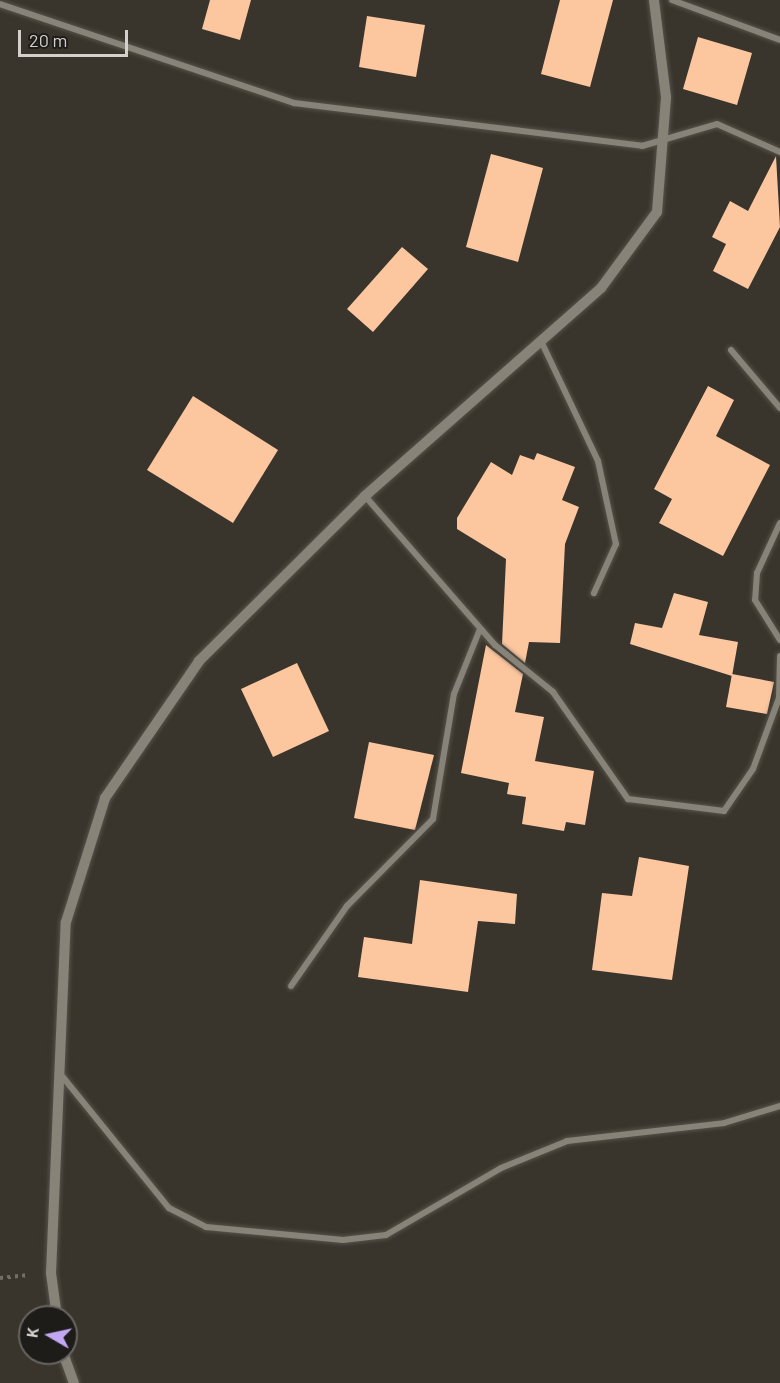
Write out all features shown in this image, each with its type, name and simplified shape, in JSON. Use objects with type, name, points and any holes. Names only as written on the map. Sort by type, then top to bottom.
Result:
[{"type":"street","points":[[55,1305],[51,1273],[62,1076],[66,922],[105,798],[199,661],[365,496],[601,288],[657,212],[666,97],[654,0]]},
{"type":"street","points":[[672,0],[780,40]]},
{"type":"street","points":[[0,4],[294,103],[642,146],[717,124],[780,152]]},
{"type":"street","points":[[542,341],[598,461],[616,544],[594,593]]},
{"type":"street","points":[[731,350],[780,408]]},
{"type":"street","points":[[365,496],[480,629],[552,692],[628,799],[724,811],[753,769],[779,698],[780,656]]},
{"type":"street","points":[[780,523],[757,573],[755,600],[780,640]]},
{"type":"street","points":[[291,986],[347,906],[433,819],[454,694],[480,629]]},
{"type":"street","points":[[62,1076],[169,1208],[206,1227],[343,1240],[386,1235],[501,1168],[567,1141],[724,1123],[780,1106]]},
{"type":"street","points":[[67,1365],[74,1383]]},
{"type":"building","points":[[210,0],[251,0],[240,40],[202,29]]},
{"type":"building","points":[[560,0],[613,0],[590,87],[541,74]]},
{"type":"building","points":[[367,16],[425,25],[416,77],[359,67]]},
{"type":"building","points":[[698,37],[752,53],[737,105],[683,89]]},
{"type":"building","points":[[491,154],[543,168],[518,262],[466,247]]},
{"type":"building","points":[[776,156],[780,227],[748,289],[713,271],[726,244],[712,237],[730,201],[748,211]]},
{"type":"building","points":[[402,247],[428,269],[373,332],[347,309]]},
{"type":"building","points":[[708,386],[734,400],[716,436],[770,465],[723,556],[659,523],[672,499],[654,489]]},
{"type":"building","points":[[193,396],[278,450],[233,523],[147,470]]},
{"type":"building","points":[[537,453],[575,467],[562,500],[579,507],[565,544],[560,643],[529,642],[525,663],[502,644],[506,559],[457,529],[457,518],[491,462],[512,475],[520,455],[534,460]]},
{"type":"building","points":[[674,593],[708,602],[699,635],[738,642],[732,676],[630,644],[635,623],[662,628]]},
{"type":"building","points":[[486,645],[523,674],[515,712],[544,717],[535,761],[594,771],[585,825],[566,822],[564,831],[522,824],[526,797],[507,794],[509,783],[461,773]]},
{"type":"building","points":[[297,663],[329,731],[273,757],[241,689]]},
{"type":"building","points":[[732,674],[774,682],[767,714],[726,707]]},
{"type":"building","points":[[369,742],[434,755],[415,830],[354,818]]},
{"type":"building","points":[[639,857],[689,866],[672,980],[592,970],[602,893],[632,896]]},
{"type":"building","points":[[420,880],[517,894],[515,924],[478,921],[468,992],[358,977],[364,937],[412,944]]}]
